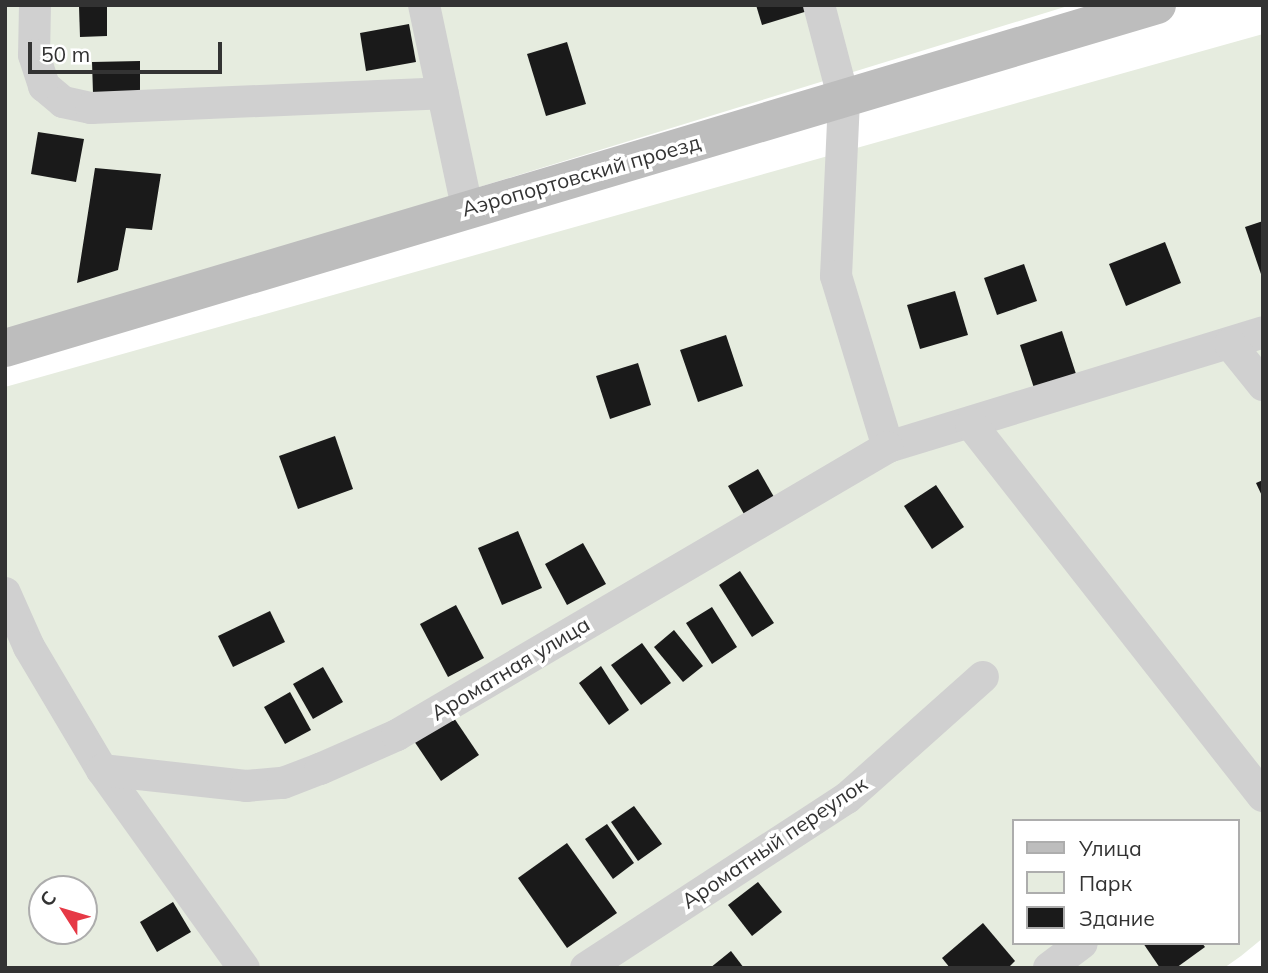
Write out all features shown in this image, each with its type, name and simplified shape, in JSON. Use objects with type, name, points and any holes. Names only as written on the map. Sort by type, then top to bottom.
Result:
[{"type":"main road","name":"Аэропортовский проезд","points":[[5,348],[467,207],[844,100],[1157,5]]},
{"type":"street","points":[[34,5],[34,55],[44,86],[63,102],[91,108],[443,93]]},
{"type":"street","points":[[424,5],[467,207]]},
{"type":"street","points":[[819,5],[844,100],[836,276],[888,447]]},
{"type":"street","name":"Ароматная улица","points":[[102,770],[246,786],[283,783],[397,735],[888,447],[971,424],[1263,332]]},
{"type":"street","points":[[1230,344],[1263,385]]},
{"type":"street","points":[[971,424],[1263,796]]},
{"type":"street","points":[[5,593],[29,647],[102,770],[244,968]]},
{"type":"street","name":"Ароматный переулок","points":[[586,968],[847,798],[984,677]]},
{"type":"street","points":[[1049,968],[1079,945]]},
{"type":"green space","points":[[5,5],[1071,5],[5,333]]},
{"type":"green space","points":[[1263,34],[1263,938],[1224,968],[5,968],[5,387]]},
{"type":"building","points":[[756,5],[809,5],[811,10],[762,25]]},
{"type":"building","points":[[107,6],[107,36],[80,37],[79,7]]},
{"type":"building","points":[[409,24],[416,62],[366,71],[360,33]]},
{"type":"building","points":[[567,42],[586,104],[546,116],[527,54]]},
{"type":"building","points":[[140,61],[140,93],[93,94],[92,62]]},
{"type":"building","points":[[38,132],[84,139],[76,182],[31,174]]},
{"type":"building","points":[[95,168],[161,174],[152,230],[126,228],[118,270],[77,283]]},
{"type":"building","points":[[1263,221],[1263,277],[1262,277],[1245,227]]},
{"type":"building","points":[[1165,242],[1181,283],[1126,306],[1109,264]]},
{"type":"building","points":[[1024,264],[1037,301],[997,315],[984,278]]},
{"type":"building","points":[[955,291],[968,335],[920,349],[907,305]]},
{"type":"building","points":[[1062,331],[1076,374],[1034,388],[1020,345]]},
{"type":"building","points":[[726,335],[743,386],[698,402],[680,350]]},
{"type":"building","points":[[638,363],[651,405],[610,419],[596,376]]},
{"type":"building","points":[[335,436],[353,489],[298,509],[279,456]]},
{"type":"building","points":[[758,469],[774,497],[744,514],[728,486]]},
{"type":"building","points":[[1263,480],[1263,498],[1256,483]]},
{"type":"building","points":[[936,485],[964,527],[932,549],[904,506]]},
{"type":"building","points":[[518,531],[542,588],[502,605],[478,548]]},
{"type":"building","points":[[583,543],[606,584],[567,605],[545,564]]},
{"type":"building","points":[[740,571],[774,623],[752,637],[719,585]]},
{"type":"building","points":[[456,605],[484,658],[448,677],[420,624]]},
{"type":"building","points":[[712,607],[737,647],[712,664],[686,623]]},
{"type":"building","points":[[270,611],[285,642],[233,667],[218,636]]},
{"type":"building","points":[[674,630],[703,666],[683,682],[654,647]]},
{"type":"building","points":[[642,643],[671,683],[641,705],[611,665]]},
{"type":"building","points":[[601,666],[629,710],[609,725],[579,683]]},
{"type":"building","points":[[323,667],[343,702],[313,719],[293,684]]},
{"type":"building","points":[[290,692],[311,730],[285,744],[264,707]]},
{"type":"building","points":[[452,715],[479,755],[441,781],[414,741]]},
{"type":"building","points":[[634,806],[662,844],[638,861],[611,822]]},
{"type":"building","points":[[607,824],[634,863],[613,879],[585,839]]},
{"type":"building","points":[[567,843],[617,913],[567,948],[518,878]]},
{"type":"building","points":[[758,882],[782,912],[752,936],[728,905]]},
{"type":"building","points":[[173,902],[191,932],[157,952],[140,922]]},
{"type":"building","points":[[983,923],[1015,961],[1008,968],[950,968],[942,958]]},
{"type":"building","points":[[1144,945],[1205,947],[1176,968],[1160,968]]},
{"type":"building","points":[[731,951],[744,968],[710,968]]}]
